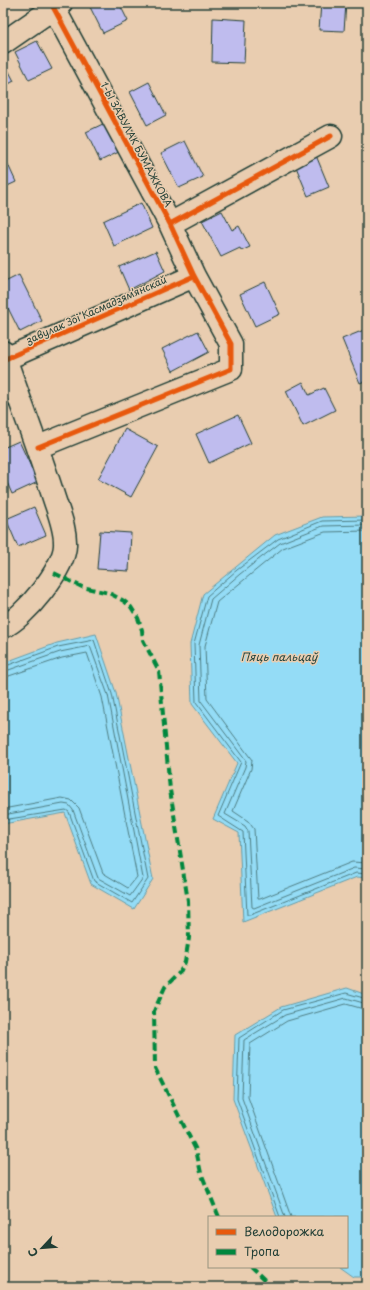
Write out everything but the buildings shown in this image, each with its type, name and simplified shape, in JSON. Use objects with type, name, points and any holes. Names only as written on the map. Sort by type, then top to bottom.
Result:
[{"type":"street","points":[[3,43],[55,4]]},
{"type":"street","name":"1-Ы ЗАВУЛАК БУМАЖКОВА","points":[[38,447],[231,369],[231,344],[194,276],[170,224],[55,4]]},
{"type":"street","points":[[170,224],[331,136]]},
{"type":"street","name":"завулак Зоі Касмадзямʼянскай","points":[[4,357],[194,276]]},
{"type":"street","points":[[3,627],[8,625],[27,609],[47,586],[58,567],[66,546],[61,521],[38,447],[4,357]]},
{"type":"water","name":"Пяць пальцаў","points":[[367,516],[367,878],[357,877],[243,922],[239,833],[213,819],[237,763],[192,704],[190,644],[203,594],[275,535],[322,517]]},
{"type":"water","points":[[96,634],[116,693],[153,879],[134,909],[91,884],[65,813],[3,824],[3,663],[57,643]]},
{"type":"water","points":[[347,988],[367,995],[367,1277],[354,1277],[341,1268],[348,1268],[348,1216],[277,1216],[233,1099],[235,1035],[281,1007]]},
{"type":"marked path","points":[[54,573],[82,587],[109,593],[124,601],[131,607],[138,618],[142,630],[143,640],[159,671],[170,790],[188,901],[189,938],[185,962],[180,972],[165,987],[154,1011],[155,1068],[196,1150],[201,1173],[219,1216]]},
{"type":"marked path","points":[[251,1268],[271,1287]]},
{"type":"cycle path","points":[[38,447],[231,369],[231,344],[194,276],[170,224],[51,3]]},
{"type":"cycle path","points":[[170,224],[331,136]]},
{"type":"cycle path","points":[[3,360],[194,276]]}]
